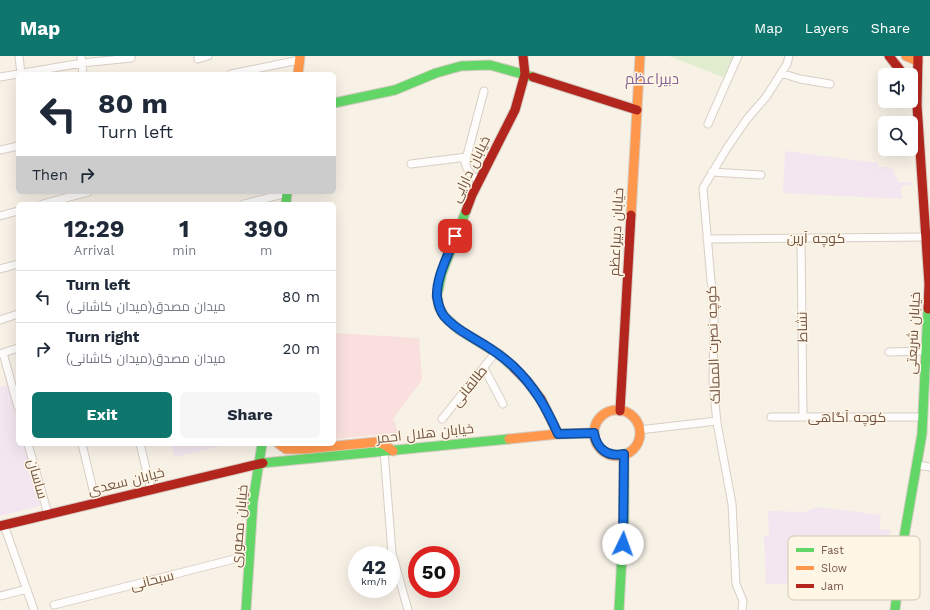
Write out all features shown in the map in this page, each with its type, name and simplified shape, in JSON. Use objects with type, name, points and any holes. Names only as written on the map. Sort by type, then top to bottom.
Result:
[{"type":"main road","name":"خیابان دارایی","points":[[523,56],[525,74],[515,110],[479,180],[458,229],[442,273],[437,296],[439,307],[444,316],[458,329],[496,352],[513,366],[541,399],[558,434]]},
{"type":"main road","name":"خیابان دبیراعظم","points":[[620,411],[640,56]]},
{"type":"main road","points":[[889,56],[898,68]]},
{"type":"main road","points":[[906,56],[918,59]]},
{"type":"main road","points":[[298,72],[299,58]]},
{"type":"main road","points":[[336,103],[395,90],[436,73],[461,66],[490,65],[525,74],[637,110]]},
{"type":"main road","name":"خیابان شریعتی","points":[[904,536],[917,465],[927,395],[929,276],[928,238],[926,191],[917,108]]},
{"type":"main road","points":[[614,410],[627,413],[633,417],[640,430],[640,436],[635,447],[622,455],[611,455],[604,452],[599,447],[594,433],[595,427],[602,416],[614,410]]},
{"type":"main road","name":"خیابان هلال احمر","points":[[259,463],[558,434],[594,433]]},
{"type":"main road","points":[[336,446],[377,442],[385,445],[388,451]]},
{"type":"main road","name":"خیابان مصوری","points":[[246,610],[253,501],[262,446]]},
{"type":"main road","points":[[282,446],[286,449],[299,449],[332,446]]},
{"type":"main road","points":[[615,610],[622,455]]},
{"type":"main road","points":[[619,610],[624,518],[622,455]]},
{"type":"main road","name":"خیابان سعدی","points":[[2,526],[259,463]]},
{"type":"main road","name":"خیابان شریعتی","points":[[896,610],[897,600]]},
{"type":"street","points":[[19,56],[21,72]]},
{"type":"street","points":[[198,56],[198,59],[208,56]]},
{"type":"street","points":[[708,124],[738,56]]},
{"type":"street","name":"کوچه نصرت الممالک","points":[[742,610],[743,602],[736,584],[732,504],[717,420],[713,383],[714,298],[711,281],[703,188],[727,148],[766,97],[787,64],[789,56]]},
{"type":"street","points":[[26,72],[82,60],[131,57]]},
{"type":"street","points":[[240,72],[299,58]]},
{"type":"street","points":[[82,60],[83,72]]},
{"type":"street","points":[[781,73],[800,79],[830,84]]},
{"type":"street","points":[[0,77],[16,74]]},
{"type":"street","points":[[479,180],[467,171],[465,163],[484,91]]},
{"type":"street","points":[[0,150],[16,146]]},
{"type":"street","points":[[411,164],[467,157]]},
{"type":"street","points":[[712,172],[761,175]]},
{"type":"street","points":[[50,202],[80,194]]},
{"type":"street","points":[[251,202],[280,194]]},
{"type":"street","points":[[0,216],[16,212]]},
{"type":"street","name":"نشاط","points":[[801,238],[803,417]]},
{"type":"street","name":"کوچه آرین","points":[[707,239],[928,238]]},
{"type":"street","points":[[0,269],[16,265]]},
{"type":"street","points":[[0,320],[16,315]]},
{"type":"street","points":[[889,352],[928,346]]},
{"type":"street","points":[[16,349],[2,353],[16,400]]},
{"type":"street","name":"طالقانی","points":[[442,419],[496,352]]},
{"type":"street","points":[[484,368],[503,404]]},
{"type":"street","name":"کوچه آگاهی","points":[[771,417],[923,417]]},
{"type":"street","points":[[640,430],[717,420]]},
{"type":"street","name":"ساسان","points":[[29,446],[48,514]]},
{"type":"street","points":[[82,446],[96,502]]},
{"type":"street","points":[[140,446],[151,489]]},
{"type":"street","points":[[388,451],[392,553],[408,610]]},
{"type":"street","points":[[917,465],[930,467]]},
{"type":"street","points":[[2,526],[34,610]]},
{"type":"street","name":"سبحانی","points":[[54,605],[250,555]]},
{"type":"street","points":[[0,596],[27,589]]},
{"type":"shaded area","points":[[785,151],[878,163],[878,167],[888,167],[888,169],[893,169],[898,182],[911,182],[911,185],[901,186],[902,199],[783,193]]},
{"type":"shaded area","points":[[336,333],[419,338],[422,380],[393,419],[398,433],[336,439]]},
{"type":"shaded area","points":[[9,385],[16,411],[16,446],[26,446],[41,501],[39,506],[0,516],[0,387]]},
{"type":"shaded area","points":[[172,446],[222,446],[175,457]]},
{"type":"shaded area","points":[[816,507],[881,515],[879,529],[890,530],[889,536],[788,536],[788,584],[766,584],[764,536],[769,536],[768,511],[806,512]]},
{"type":"green space","points":[[669,56],[735,56],[725,78]]},
{"type":"traffic: fast","points":[[336,103],[395,90],[436,73],[461,66],[490,65],[533,77]]},
{"type":"traffic: fast","points":[[286,202],[287,194]]},
{"type":"traffic: fast","points":[[466,211],[442,273],[437,296],[439,307],[444,316],[458,329],[500,355],[514,368]]},
{"type":"traffic: fast","points":[[904,536],[922,434],[928,309]]},
{"type":"traffic: fast","points":[[263,463],[509,439]]},
{"type":"traffic: fast","points":[[246,610],[253,501],[262,446]]},
{"type":"traffic: fast","points":[[619,610],[624,518],[624,455]]},
{"type":"traffic: fast","points":[[895,610],[896,600]]},
{"type":"traffic: slow","points":[[298,72],[300,56]]},
{"type":"traffic: slow","points":[[631,215],[640,56]]},
{"type":"traffic: slow","points":[[906,56],[918,61]]},
{"type":"traffic: slow","points":[[617,410],[630,414],[636,420],[640,433],[636,446],[630,452],[617,456],[604,452],[598,446],[594,433],[598,420],[604,414],[617,410]]},
{"type":"traffic: slow","points":[[509,439],[558,434],[594,433]]},
{"type":"traffic: slow","points":[[336,446],[377,442],[385,445],[393,451]]},
{"type":"traffic: slow","points":[[282,446],[286,449],[336,446]]},
{"type":"traffic: jam","points":[[466,211],[472,195],[515,110],[525,74],[523,56]]},
{"type":"traffic: jam","points":[[889,56],[898,68]]},
{"type":"traffic: jam","points":[[918,56],[917,105],[929,284],[928,309]]},
{"type":"traffic: jam","points":[[533,77],[637,110]]},
{"type":"traffic: jam","points":[[620,411],[631,215]]},
{"type":"traffic: jam","points":[[514,368],[527,381],[541,399],[558,434]]},
{"type":"traffic: jam","points":[[0,526],[263,463]]},
{"type":"district","name":"دبیراعظم","points":[[652,79]]},
{"type":"route","points":[[455,236],[438,286],[437,296],[439,307],[444,316],[458,329],[496,352],[513,366],[541,399],[558,434],[594,433],[599,447],[604,452],[611,455],[624,454],[623,544]]}]
